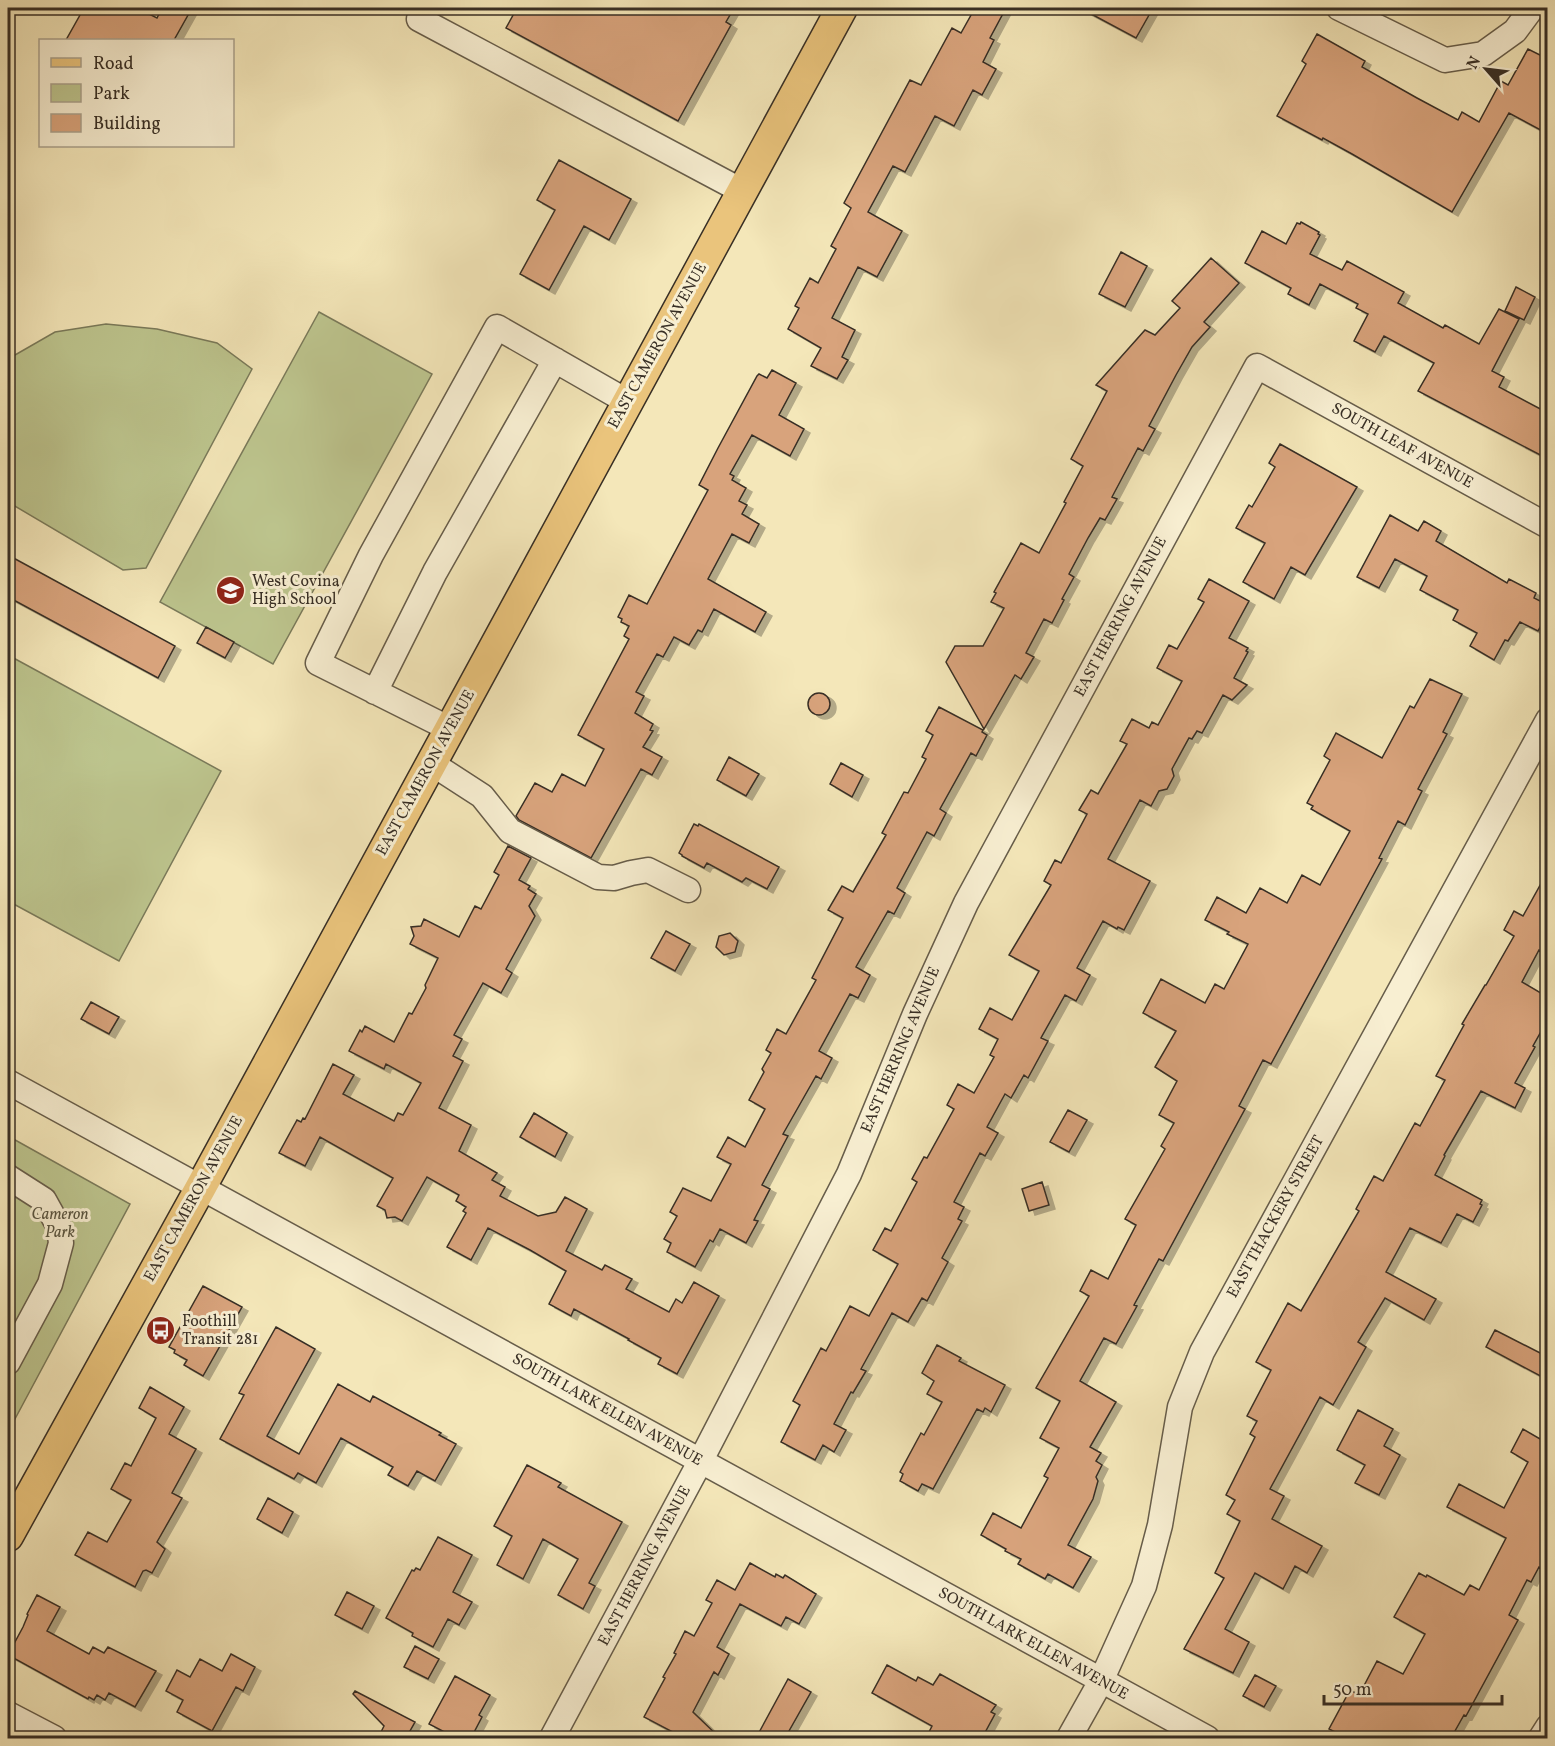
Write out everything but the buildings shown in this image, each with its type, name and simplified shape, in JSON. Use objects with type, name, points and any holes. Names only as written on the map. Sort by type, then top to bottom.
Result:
[{"type":"main road","name":"EAST CAMERON AVENUE","points":[[8,1536],[201,1187],[842,8]]},
{"type":"street","points":[[1339,8],[1446,60],[1483,54],[1515,31],[1532,8]]},
{"type":"street","points":[[419,19],[742,191]]},
{"type":"street","points":[[450,729],[318,663],[371,555],[497,327],[628,402]]},
{"type":"street","points":[[375,692],[435,572],[555,360]]},
{"type":"street","name":"SOUTH LEAF AVENUE","points":[[1257,366],[1548,526]]},
{"type":"street","name":"EAST HERRING AVENUE","points":[[552,1738],[700,1462],[849,1174],[915,1014],[966,903],[1257,366]]},
{"type":"street","name":"EAST THACKERY STREET","points":[[1069,1738],[1101,1681],[1144,1586],[1160,1525],[1180,1407],[1202,1353],[1548,720]]},
{"type":"street","points":[[431,763],[482,796],[510,831],[598,877],[614,878],[648,870],[688,890]]},
{"type":"street","name":"SOUTH LARK ELLEN AVENUE","points":[[8,1082],[1207,1738]]},
{"type":"street","points":[[8,1177],[44,1200],[59,1227],[61,1243],[50,1284],[8,1362]]},
{"type":"street","points":[[8,1714],[54,1738]]},
{"type":"street","points":[[1541,1738],[1548,1727]]},
{"type":"green space","points":[[319,312],[432,374],[273,664],[160,602]]},
{"type":"green space","points":[[106,324],[157,329],[217,343],[252,369],[146,568],[123,570],[8,502],[8,359],[55,332]]},
{"type":"green space","points":[[8,655],[221,771],[119,961],[8,901]]},
{"type":"green space","name":"Cameron Park","points":[[8,1136],[130,1204],[8,1432]]},
{"type":"place","name":"West Covina High School","points":[[231,591]]},
{"type":"place","name":"Foothill Transit 281","points":[[161,1331]]}]
